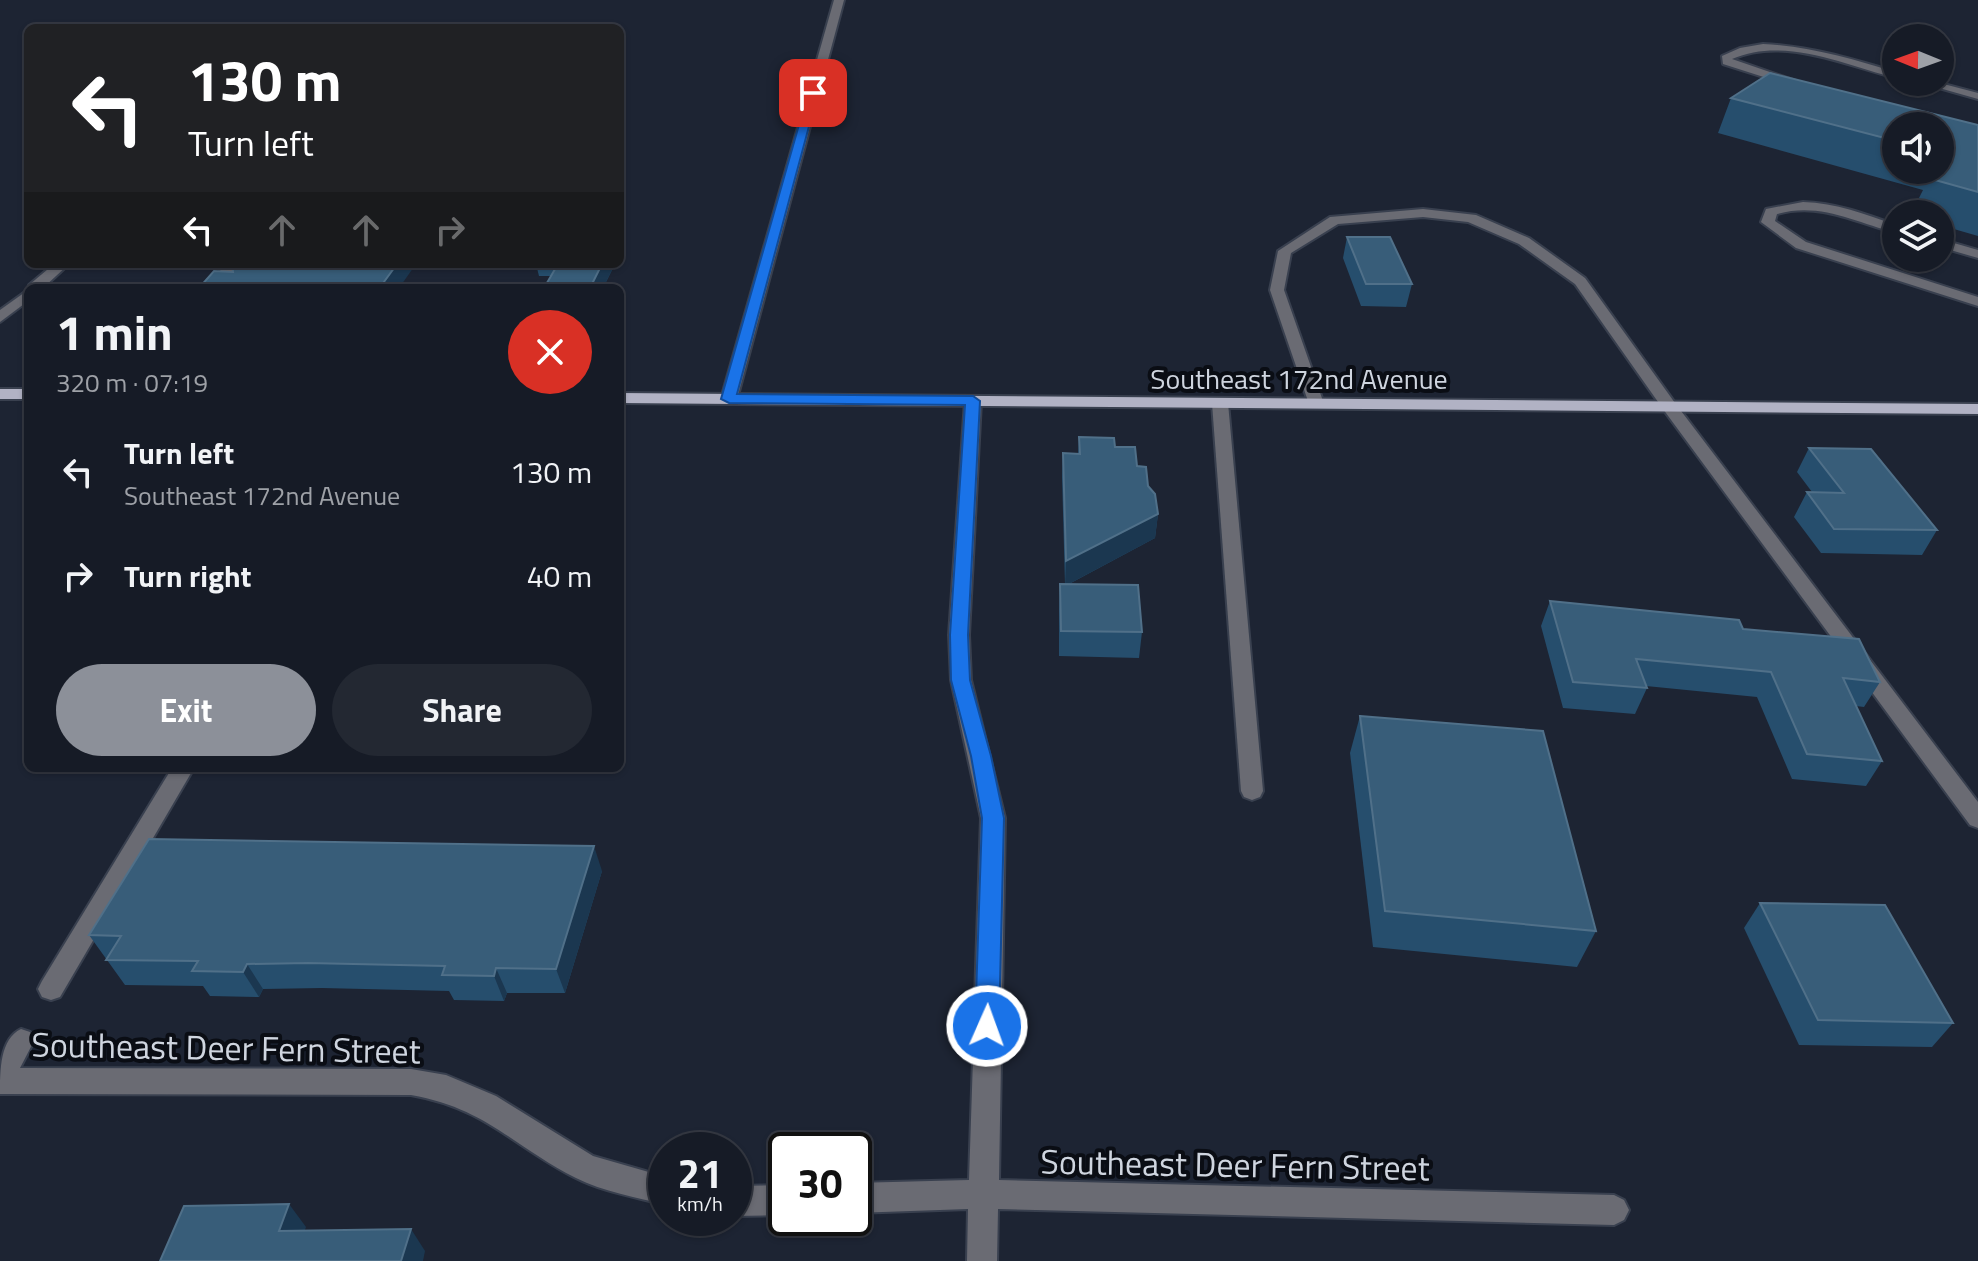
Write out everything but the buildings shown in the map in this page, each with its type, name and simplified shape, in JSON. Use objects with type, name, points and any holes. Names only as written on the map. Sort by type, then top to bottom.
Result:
[{"type":"main road","points":[[0,394],[24,394]]},
{"type":"main road","name":"Southeast 172nd Avenue","points":[[624,398],[1978,409]]},
{"type":"street","points":[[729,399],[839,0]]},
{"type":"street","points":[[1802,85],[1740,70],[1728,64],[1726,58],[1748,47],[1795,50],[1882,72]]},
{"type":"street","points":[[1954,90],[1978,96]]},
{"type":"street","points":[[1882,225],[1822,206],[1801,203],[1771,212],[1768,222],[1801,245],[1882,271]]},
{"type":"street","points":[[1316,404],[1277,290],[1285,251],[1335,220],[1423,213],[1471,218],[1524,241],[1580,281],[1669,406],[1978,819]]},
{"type":"street","points":[[1954,247],[1978,254]]},
{"type":"street","points":[[39,284],[57,268]]},
{"type":"street","points":[[1885,272],[1978,302]]},
{"type":"street","points":[[0,318],[24,297]]},
{"type":"street","points":[[973,401],[959,635],[961,680],[993,818],[982,1261]]},
{"type":"street","points":[[1220,403],[1252,791]]},
{"type":"street","points":[[51,989],[181,772]]},
{"type":"street","points":[[0,1079],[21,1041]]},
{"type":"street","name":"Southeast Deer Fern Street","points":[[0,1079],[411,1082],[446,1088],[486,1105],[586,1168],[648,1186]]},
{"type":"street","name":"Southeast Deer Fern Street","points":[[872,1197],[982,1194],[1614,1210]]},
{"type":"route","points":[[813,93],[729,399],[973,401],[959,635],[961,680],[993,818],[987,1026]]}]
